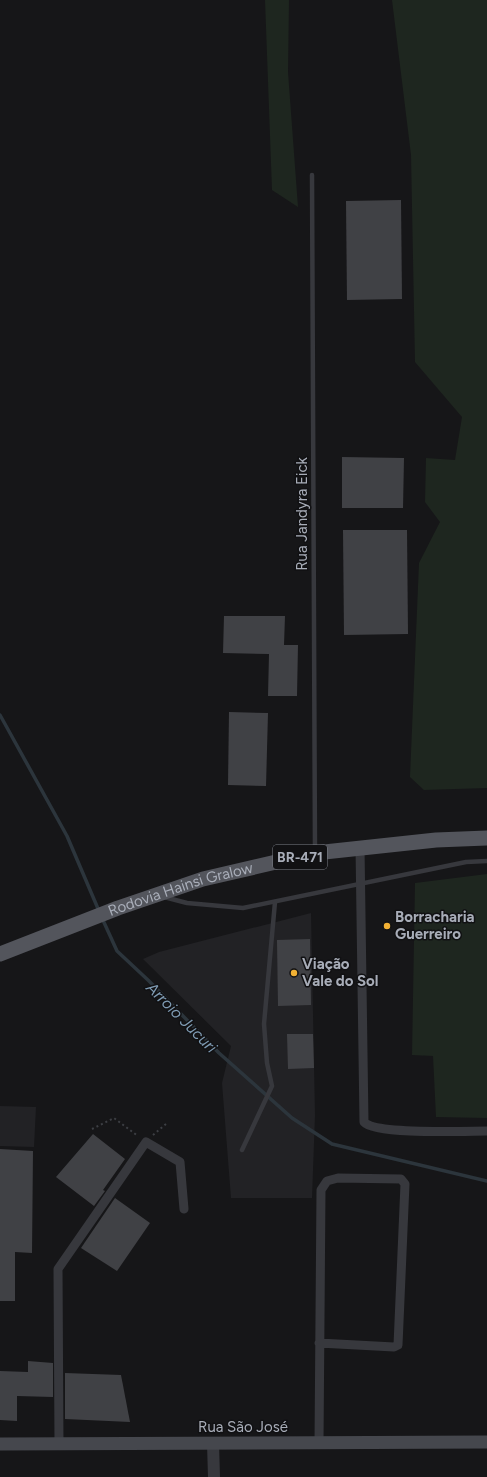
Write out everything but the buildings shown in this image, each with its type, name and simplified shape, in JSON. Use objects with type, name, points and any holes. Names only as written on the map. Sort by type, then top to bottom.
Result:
[{"type":"main road","name":"Rodovia Hainsi Gralow","points":[[0,954],[118,908],[203,879],[316,853],[360,847],[487,838]]},
{"type":"main road","name":"Rua São José","points":[[0,1444],[487,1442]]},
{"type":"street","points":[[360,847],[364,1122],[367,1126],[396,1130],[487,1131]]},
{"type":"street","points":[[59,1443],[58,1269],[146,1142],[180,1162],[184,1209]]},
{"type":"street","points":[[319,1343],[394,1347],[398,1345],[405,1184],[401,1179],[338,1178],[327,1181],[321,1190],[319,1343],[319,1443]]},
{"type":"street","points":[[213,1443],[214,1477]]},
{"type":"lane","name":"Rua Jandyra Eick","points":[[312,175],[316,853]]},
{"type":"lane","points":[[156,895],[187,903],[243,908],[466,862],[487,861]]},
{"type":"lane","points":[[242,1150],[272,1086],[267,1063],[264,1024],[275,902]]},
{"type":"path","points":[[92,1130],[114,1118],[146,1142],[166,1124]]},
{"type":"shaded area","points":[[265,0],[289,0],[288,72],[298,207],[272,190]]},
{"type":"shaded area","points":[[392,0],[487,0],[487,788],[424,790],[410,777],[419,563],[440,522],[425,502],[426,458],[455,460],[462,417],[415,362],[411,155]]},
{"type":"shaded area","points":[[487,874],[487,1118],[436,1117],[433,1056],[412,1055],[415,883]]},
{"type":"shaded area","points":[[311,913],[315,1115],[312,1198],[231,1198],[222,1083],[231,1046],[143,959],[159,952]]},
{"type":"shaded area","points":[[0,1106],[36,1107],[34,1147],[0,1146]]},
{"type":"waterway","name":"Arroio Jucuri","points":[[0,715],[67,836],[99,911]]},
{"type":"waterway","name":"Arroio Jucuri","points":[[102,918],[117,951],[149,981],[219,1053],[292,1118],[332,1144],[487,1181]]},
{"type":"place","name":"Borracharia Guerreiro","points":[[387,926]]},
{"type":"place","name":"Viação Vale do Sol","points":[[294,973]]}]
